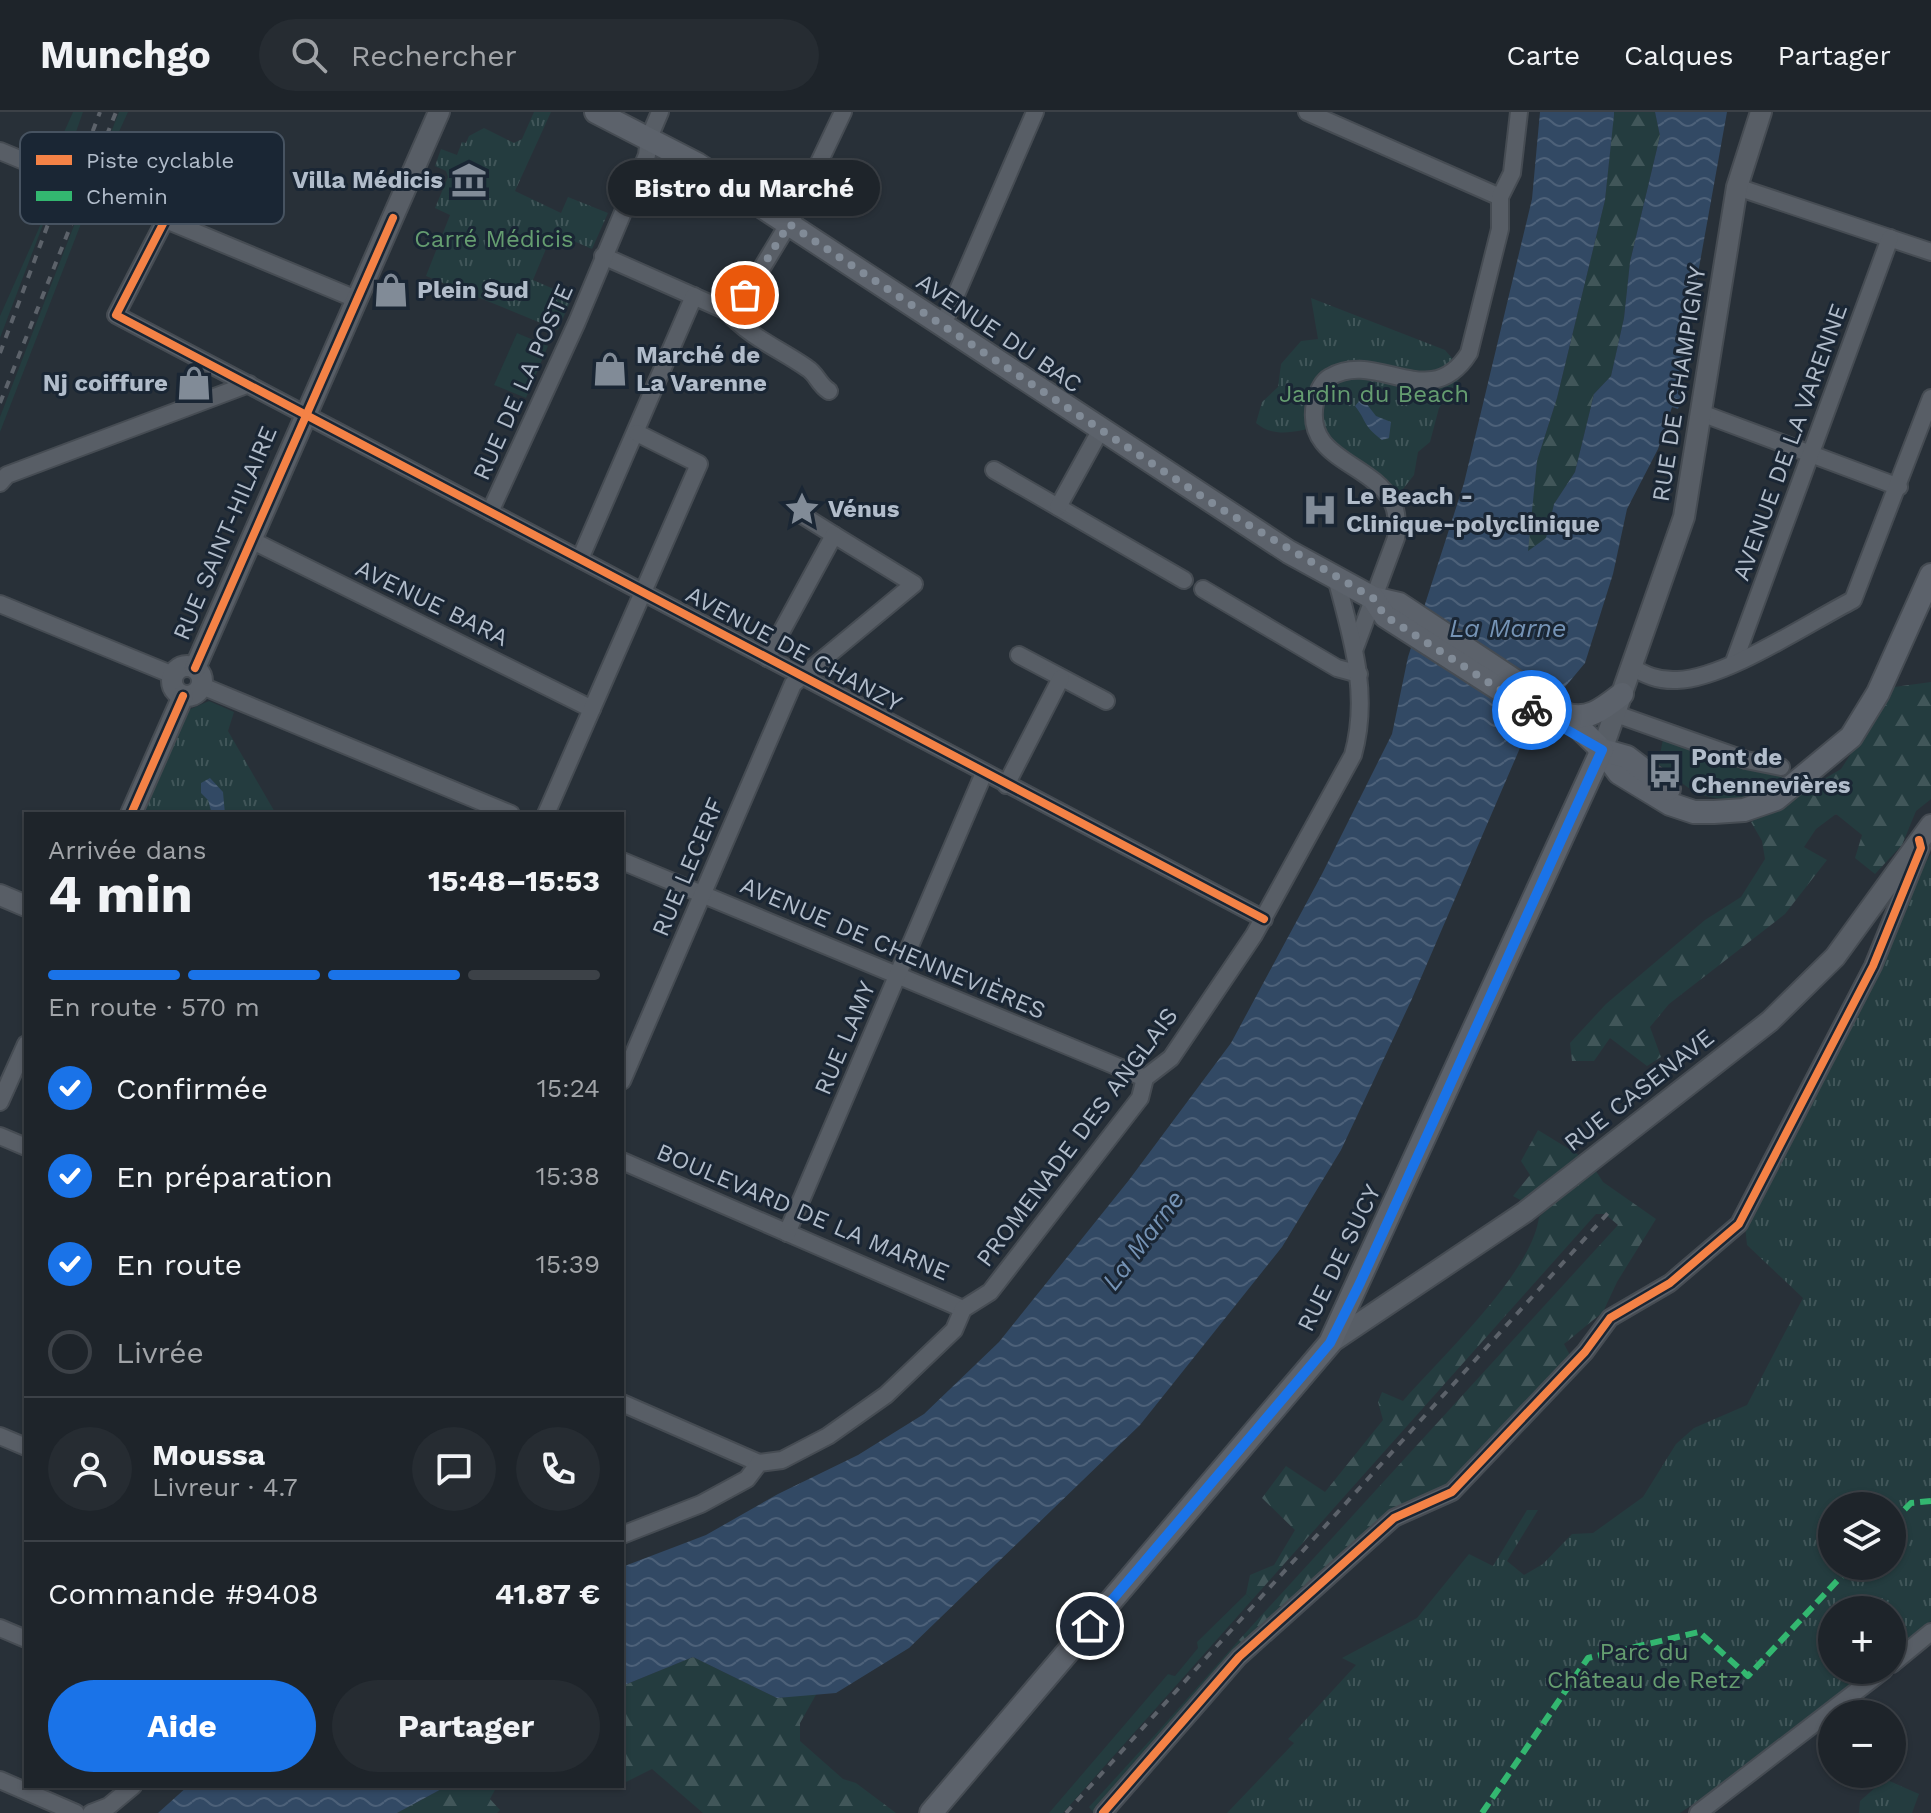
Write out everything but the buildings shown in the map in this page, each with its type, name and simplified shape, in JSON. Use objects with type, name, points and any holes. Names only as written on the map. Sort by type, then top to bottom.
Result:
[{"type":"main road","name":"AVENUE DU BAC","points":[[596,112],[697,164],[1100,431],[1289,552],[1373,598],[1394,601],[1406,618],[1562,721]]},
{"type":"main road","points":[[1562,721],[1602,750],[1619,773],[1651,794],[1694,812],[1744,810],[1776,799],[1851,737],[1880,689],[1931,575]]},
{"type":"main road","points":[[1562,721],[1591,715],[1619,704]]},
{"type":"main road","name":"RUE DE SUCY","points":[[931,1813],[1330,1343],[1602,750]]},
{"type":"street","name":"RUE SAINT-HILAIRE","points":[[198,677],[251,540],[439,112]]},
{"type":"street","name":"RUE DE LA POSTE","points":[[490,512],[642,169],[649,138],[660,112]]},
{"type":"street","points":[[727,311],[739,306],[789,224],[843,112]]},
{"type":"street","points":[[942,327],[1035,112]]},
{"type":"street","points":[[1307,112],[1500,197],[1512,173],[1519,112]]},
{"type":"street","name":"RUE DE CHAMPIGNY","points":[[1602,750],[1684,517],[1737,187],[1761,112]]},
{"type":"street","points":[[0,151],[20,159]]},
{"type":"street","points":[[1737,187],[1931,252]]},
{"type":"street","name":"PROMENADE DES ANGLAIS","points":[[1355,648],[1396,538],[1393,503],[1378,483],[1324,446],[1312,424],[1316,400],[1329,377],[1349,371],[1422,381],[1442,379],[1459,370],[1469,353],[1479,319],[1500,229],[1500,197]]},
{"type":"street","name":"AVENUE DE CHANZY","points":[[163,224],[116,315],[1264,919]]},
{"type":"street","points":[[175,224],[356,299]]},
{"type":"street","name":"AVENUE DE LA VARENNE","points":[[1734,662],[1890,238]]},
{"type":"street","points":[[603,256],[727,311],[739,325],[812,371],[819,385],[829,391]]},
{"type":"street","points":[[580,559],[694,296]]},
{"type":"street","points":[[0,483],[7,475],[249,384]]},
{"type":"street","points":[[1630,666],[1651,678],[1678,680],[1712,674],[1853,600],[1931,398]]},
{"type":"street","points":[[1701,413],[1899,487]]},
{"type":"street","points":[[1058,507],[1100,431]]},
{"type":"street","points":[[547,812],[699,464],[637,433]]},
{"type":"street","points":[[994,470],[1184,580]]},
{"type":"street","points":[[802,515],[914,584],[802,675]]},
{"type":"street","points":[[767,658],[834,535]]},
{"type":"street","name":"AVENUE BARA","points":[[251,540],[592,709]]},
{"type":"street","name":"PROMENADE DES ANGLAIS","points":[[624,1534],[701,1504],[747,1479],[759,1463],[782,1460],[828,1436],[886,1395],[954,1330],[963,1309],[990,1292],[1140,1098],[1145,1078],[1171,1058],[1264,919],[1353,755],[1361,729],[1359,674],[1336,578]]},
{"type":"street","points":[[1203,589],[1337,668],[1359,674]]},
{"type":"street","points":[[0,604],[173,675]]},
{"type":"street","points":[[1019,655],[1106,701]]},
{"type":"street","points":[[198,677],[194,695],[183,696],[173,687],[173,675],[183,666],[198,677],[506,812]]},
{"type":"street","name":"RUE LECERF","points":[[624,1076],[793,684],[802,675]]},
{"type":"street","points":[[1006,785],[1061,678]]},
{"type":"street","points":[[132,812],[183,696]]},
{"type":"street","points":[[1619,704],[1746,760],[1781,767]]},
{"type":"street","name":"RUE LAMY","points":[[787,1233],[984,773]]},
{"type":"street","points":[[1103,1813],[1239,1657],[1394,1518],[1452,1492],[1494,1444],[1504,1438],[1559,1380],[1617,1311],[1670,1283],[1739,1224],[1873,966],[1925,832]]},
{"type":"street","name":"RUE CASENAVE","points":[[1330,1343],[1525,1212],[1770,1021],[1835,957],[1925,832]]},
{"type":"street","name":"AVENUE DE CHENNEVIÈRES","points":[[624,862],[1145,1078]]},
{"type":"street","points":[[0,895],[24,905]]},
{"type":"street","points":[[0,1102],[24,1048]]},
{"type":"street","points":[[0,1136],[24,1146]]},
{"type":"street","name":"BOULEVARD DE LA MARNE","points":[[624,1162],[963,1309]]},
{"type":"street","points":[[624,1404],[759,1463]]},
{"type":"street","points":[[0,1436],[24,1446]]},
{"type":"street","points":[[0,1628],[24,1638]]},
{"type":"street","points":[[1906,1653],[1931,1632]]},
{"type":"street","points":[[1698,1813],[1866,1684]]},
{"type":"street","points":[[0,1780],[76,1813]]},
{"type":"street","points":[[91,1813],[109,1806],[131,1788]]},
{"type":"green space","points":[[73,112],[83,112],[76,132],[64,132]]},
{"type":"green space","points":[[119,112],[128,112],[119,132],[111,132]]},
{"type":"green space","name":"Carré Médicis","points":[[534,112],[551,112],[515,191],[561,213],[568,197],[608,213],[592,249],[553,232],[533,280],[572,297],[558,330],[426,276],[450,215],[435,208],[448,177],[446,171],[435,166],[441,149],[457,155],[462,142],[466,143],[469,136],[484,128],[514,143],[522,139]]},
{"type":"green space","points":[[1614,112],[1655,112],[1660,136],[1630,262],[1624,318],[1611,376],[1594,394],[1575,472],[1554,504],[1546,539],[1527,552],[1537,461],[1557,398],[1605,200]]},
{"type":"green space","points":[[41,224],[43,224],[0,338],[0,316]]},
{"type":"green space","points":[[75,224],[81,224],[0,432],[0,417]]},
{"type":"green space","name":"Jardin du Beach","points":[[1311,298],[1445,350],[1457,364],[1471,362],[1439,408],[1430,442],[1418,452],[1414,475],[1396,498],[1327,444],[1317,426],[1294,432],[1278,432],[1256,423],[1262,402],[1278,387],[1281,364],[1301,341],[1318,339]]},
{"type":"green space","points":[[517,333],[548,346],[526,398],[494,385]]},
{"type":"green space","points":[[1931,682],[1931,799],[1916,811],[1902,845],[1875,874],[1855,858],[1862,835],[1836,814],[1816,829],[1804,847],[1827,860],[1785,914],[1669,1004],[1650,1027],[1661,1057],[1647,1066],[1610,1038],[1594,1061],[1572,1061],[1570,1043],[1606,1004],[1705,920],[1741,897],[1765,859],[1762,841],[1751,822],[1841,769],[1894,687]]},
{"type":"green space","points":[[209,701],[234,712],[228,731],[275,812],[141,812],[186,711]]},
{"type":"green space","points":[[1663,739],[1784,775],[1777,783],[1756,794],[1732,799],[1708,797],[1688,787],[1658,764]]},
{"type":"green space","name":"Parc du Château de Retz","points":[[1931,854],[1931,1621],[1906,1642],[1906,1596],[1818,1596],[1818,1684],[1853,1684],[1833,1700],[1818,1700],[1818,1712],[1744,1770],[1680,1813],[1227,1813],[1294,1743],[1288,1739],[1356,1665],[1342,1658],[1417,1618],[1469,1554],[1493,1566],[1527,1510],[1538,1510],[1507,1561],[1524,1575],[1543,1564],[1572,1534],[1593,1533],[1643,1497],[1676,1444],[1694,1428],[1747,1405],[1803,1298],[1747,1245],[1745,1226],[1904,895]]},
{"type":"green space","points":[[1538,1130],[1582,1157],[1524,1202],[1513,1196],[1530,1175],[1521,1161]]},
{"type":"green space","points":[[1594,1168],[1603,1182],[1656,1219],[1617,1282],[1603,1312],[1564,1344],[1571,1357],[1509,1425],[1478,1449],[1447,1487],[1388,1517],[1244,1645],[1239,1640],[1618,1225],[1605,1214],[1596,1214],[1252,1600],[1246,1594],[1250,1575],[1274,1565],[1295,1530],[1262,1498],[1286,1466],[1325,1492],[1383,1420],[1378,1402],[1382,1392],[1403,1401],[1503,1288],[1533,1239],[1539,1217]]},
{"type":"green space","points":[[1246,1594],[1252,1600],[1063,1813],[1049,1813],[1168,1674],[1175,1676],[1198,1648],[1197,1642]]},
{"type":"green space","points":[[1239,1640],[1244,1645],[1160,1738],[1154,1736]]},
{"type":"green space","points":[[693,1657],[777,1698],[817,1693],[800,1723],[800,1741],[843,1779],[856,1783],[896,1813],[703,1813],[652,1769],[624,1783],[624,1685]]},
{"type":"green space","points":[[1154,1736],[1160,1738],[1116,1793],[1093,1812],[1089,1807]]},
{"type":"green space","points":[[443,1788],[496,1788],[490,1799],[500,1810],[497,1813],[397,1813]]},
{"type":"green space","points":[[1875,1788],[1905,1788],[1919,1794],[1912,1813],[1859,1813],[1860,1801]]},
{"type":"water","name":"La Marne","points":[[1540,112],[1614,112],[1605,200],[1557,398],[1537,461],[1528,551],[1546,538],[1554,504],[1575,472],[1594,394],[1611,376],[1624,318],[1630,262],[1660,136],[1655,112],[1727,112],[1677,390],[1684,393],[1678,409],[1672,407],[1658,449],[1627,509],[1613,574],[1585,663],[1526,734],[1411,1001],[1341,1150],[1282,1247],[1140,1425],[909,1648],[836,1693],[777,1698],[693,1657],[624,1685],[624,1566],[706,1535],[778,1494],[858,1455],[924,1414],[999,1342],[1129,1180],[1231,1043],[1322,874],[1392,734],[1408,657],[1464,483],[1532,199]]},
{"type":"water","points":[[1362,398],[1376,416],[1391,422],[1389,438],[1382,440],[1368,427],[1355,406]]},
{"type":"water","points":[[210,778],[223,792],[225,812],[211,812],[208,800],[201,793],[201,783]]},
{"type":"water","points":[[186,1788],[443,1788],[397,1813],[158,1813]]},
{"type":"railway","points":[[92,132],[100,112]]},
{"type":"railway","points":[[108,132],[116,112]]},
{"type":"railway","points":[[0,353],[48,224]]},
{"type":"railway","points":[[0,403],[71,224]]},
{"type":"railway","points":[[1066,1813],[1608,1213]]},
{"type":"marked path","points":[[1906,1508],[1911,1503],[1931,1501]]},
{"type":"marked path","points":[[1482,1813],[1588,1658],[1699,1632],[1748,1676],[1838,1580]]},
{"type":"cycle path","points":[[195,668],[393,218]]},
{"type":"cycle path","points":[[163,224],[116,315],[1264,919]]},
{"type":"cycle path","points":[[132,812],[183,696]]},
{"type":"cycle path","points":[[1103,1813],[1239,1657],[1394,1518],[1452,1492],[1585,1352],[1610,1318],[1670,1283],[1739,1224],[1873,966],[1921,848],[1919,840]]},
{"type":"way so far","points":[[745,295],[789,224],[1218,507],[1289,552],[1373,598],[1385,616],[1532,710]]},
{"type":"place","name":"Villa Médicis","points":[[469,180]]},
{"type":"place","name":"Plein Sud","points":[[391,290]]},
{"type":"place","name":"Bistro du Marché","points":[[745,295]]},
{"type":"place","name":"Marché de La Varenne","points":[[610,369]]},
{"type":"place","name":"Nj coiffure","points":[[194,383]]},
{"type":"place","name":"Vénus","points":[[802,509]]},
{"type":"place","name":"Le Beach - Clinique-polyclinique","points":[[1320,510]]},
{"type":"place","name":"Pont de Chennevières","points":[[1665,771]]},
{"type":"route","points":[[1090,1626],[1330,1343],[1360,1283],[1602,750],[1532,710]]}]
